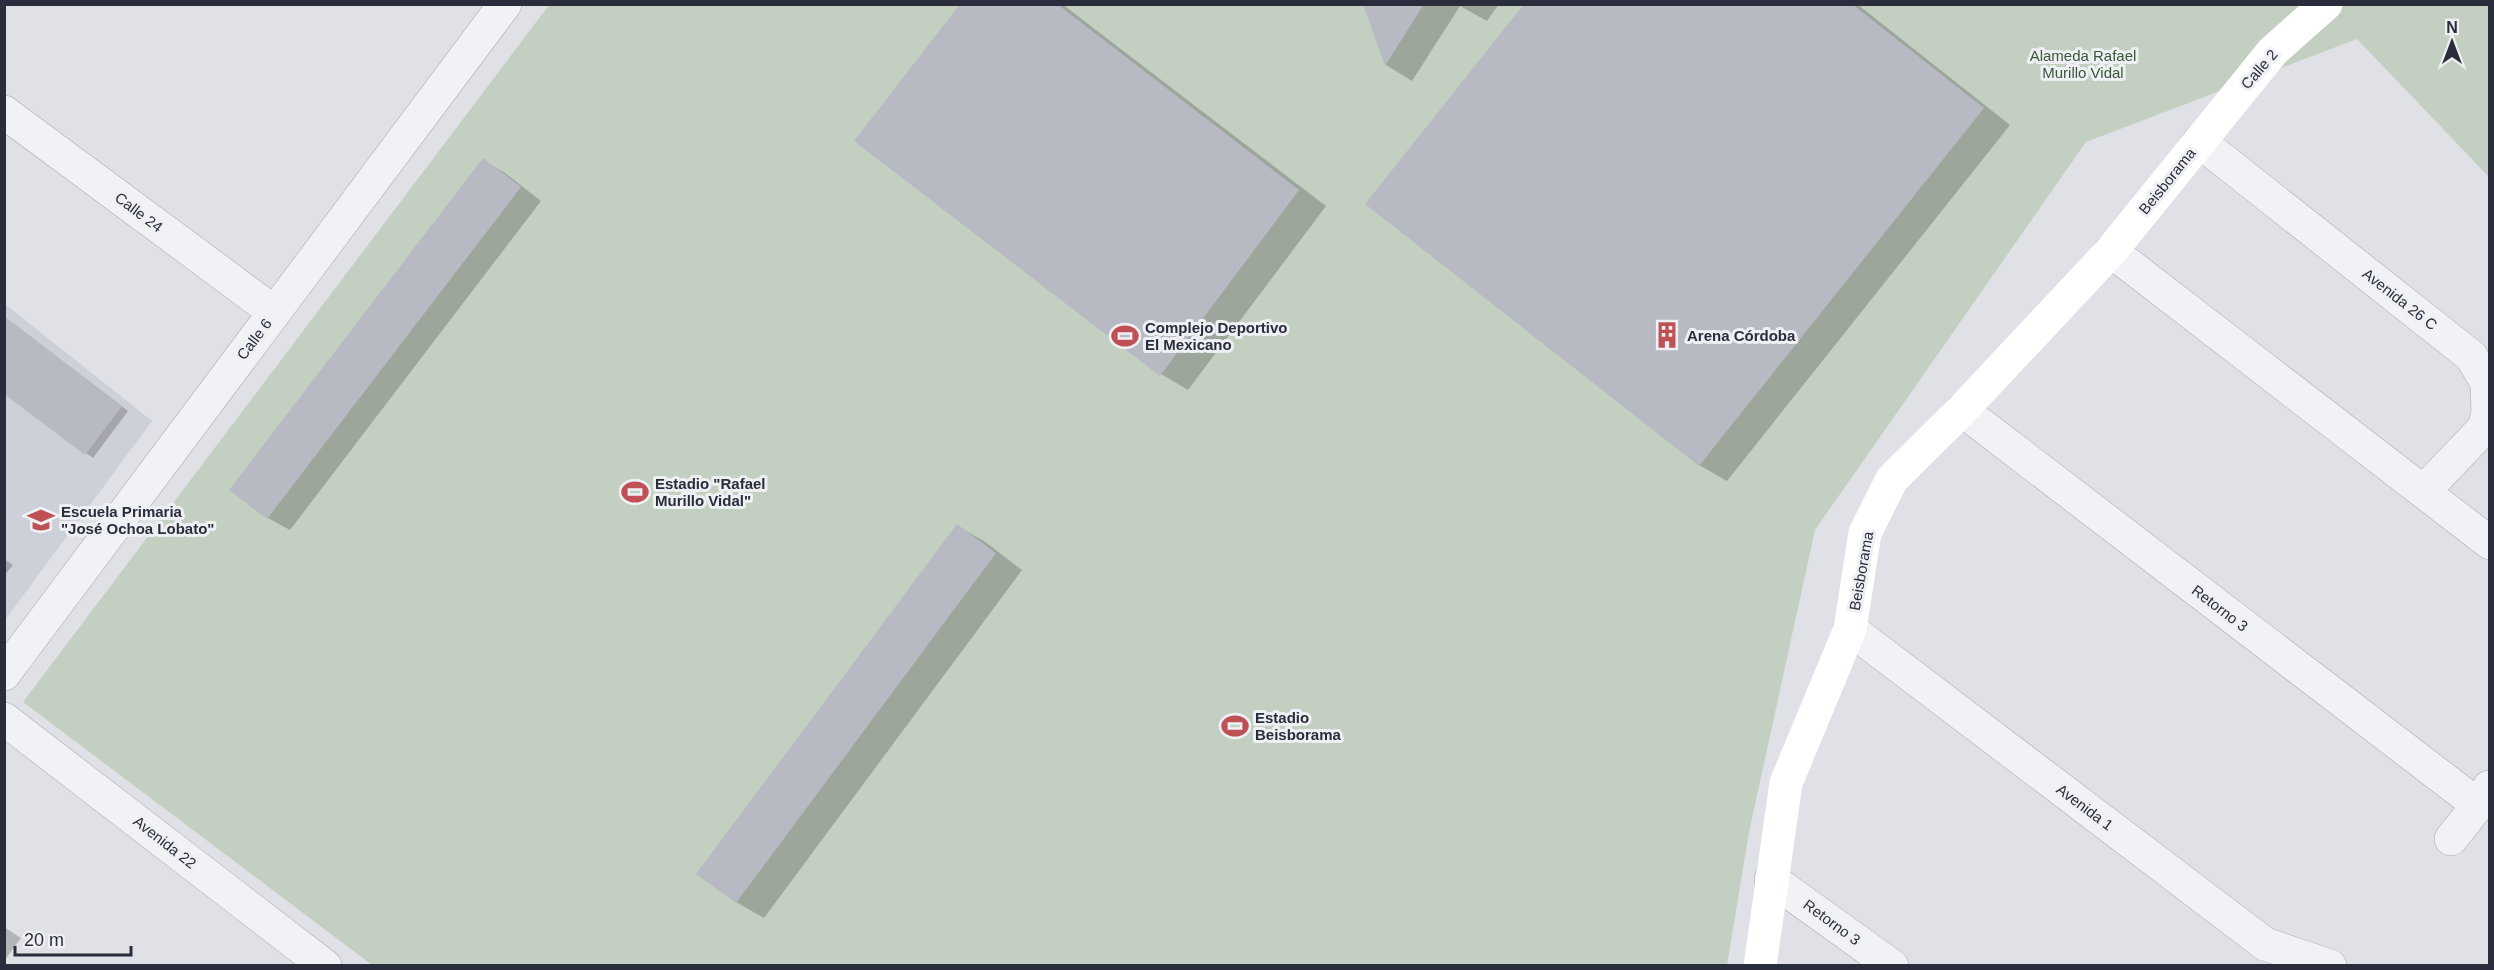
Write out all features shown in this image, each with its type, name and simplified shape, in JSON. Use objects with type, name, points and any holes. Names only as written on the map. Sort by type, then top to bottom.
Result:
[{"type":"street","name":"Calle 6","points":[[4,674],[506,4]]},
{"type":"street","name":"Calle 2","points":[[2199,141],[2273,51],[2325,4]]},
{"type":"street","name":"Calle 24","points":[[4,112],[274,312]]},
{"type":"street","name":"Beisborama","points":[[1760,966],[1786,783],[1850,629],[1864,533],[1892,479],[1962,410],[2111,251],[2199,141]]},
{"type":"street","name":"Avenida 26 C","points":[[2199,141],[2471,356],[2487,383],[2488,413],[2484,428],[2424,491]]},
{"type":"street","points":[[2111,251],[2490,543]]},
{"type":"street","name":"Retorno 3","points":[[1962,410],[2484,795]]},
{"type":"street","name":"Avenida 1","points":[[1850,629],[2265,944],[2330,966]]},
{"type":"street","name":"Avenida 22","points":[[4,719],[325,966]]},
{"type":"street","points":[[2451,839],[2484,795]]},
{"type":"street","name":"Retorno 3","points":[[1772,879],[1892,966]]},
{"type":"shaded area","name":"Escuela Primaria \"José Ochoa Lobato\"","points":[[5,304],[152,421],[5,620]]},
{"type":"green space","name":"Complejo Deportivo El Mexicano","points":[[549,5],[2489,5],[2489,177],[2357,39],[2086,142],[1815,530],[1749,832],[1727,965],[372,965],[23,702]]},
{"type":"building","points":[[960,4],[1057,4],[1299,190],[1160,376],[854,141]]},
{"type":"building","points":[[1363,4],[1424,4],[1385,66]]},
{"type":"building","name":"Arena Córdoba","points":[[1524,4],[1852,4],[1984,108],[1699,466],[1365,204]]},
{"type":"building","points":[[483,158],[521,187],[267,519],[229,490]]},
{"type":"building","points":[[4,316],[122,406],[85,455],[4,394]]},
{"type":"building","points":[[957,524],[996,553],[736,903],[696,874]]},
{"type":"place","name":"Arena Córdoba","points":[[1667,335]]},
{"type":"place","name":"Complejo Deportivo El Mexicano","points":[[1125,336]]},
{"type":"place","name":"Estadio \"Rafael Murillo Vidal\"","points":[[635,492]]},
{"type":"place","name":"Escuela Primaria \"José Ochoa Lobato\"","points":[[41,520]]},
{"type":"place","name":"Estadio Beisborama","points":[[1235,726]]},
{"type":"park label","name":"Alameda Rafael Murillo Vidal","points":[[2083,64]]}]
